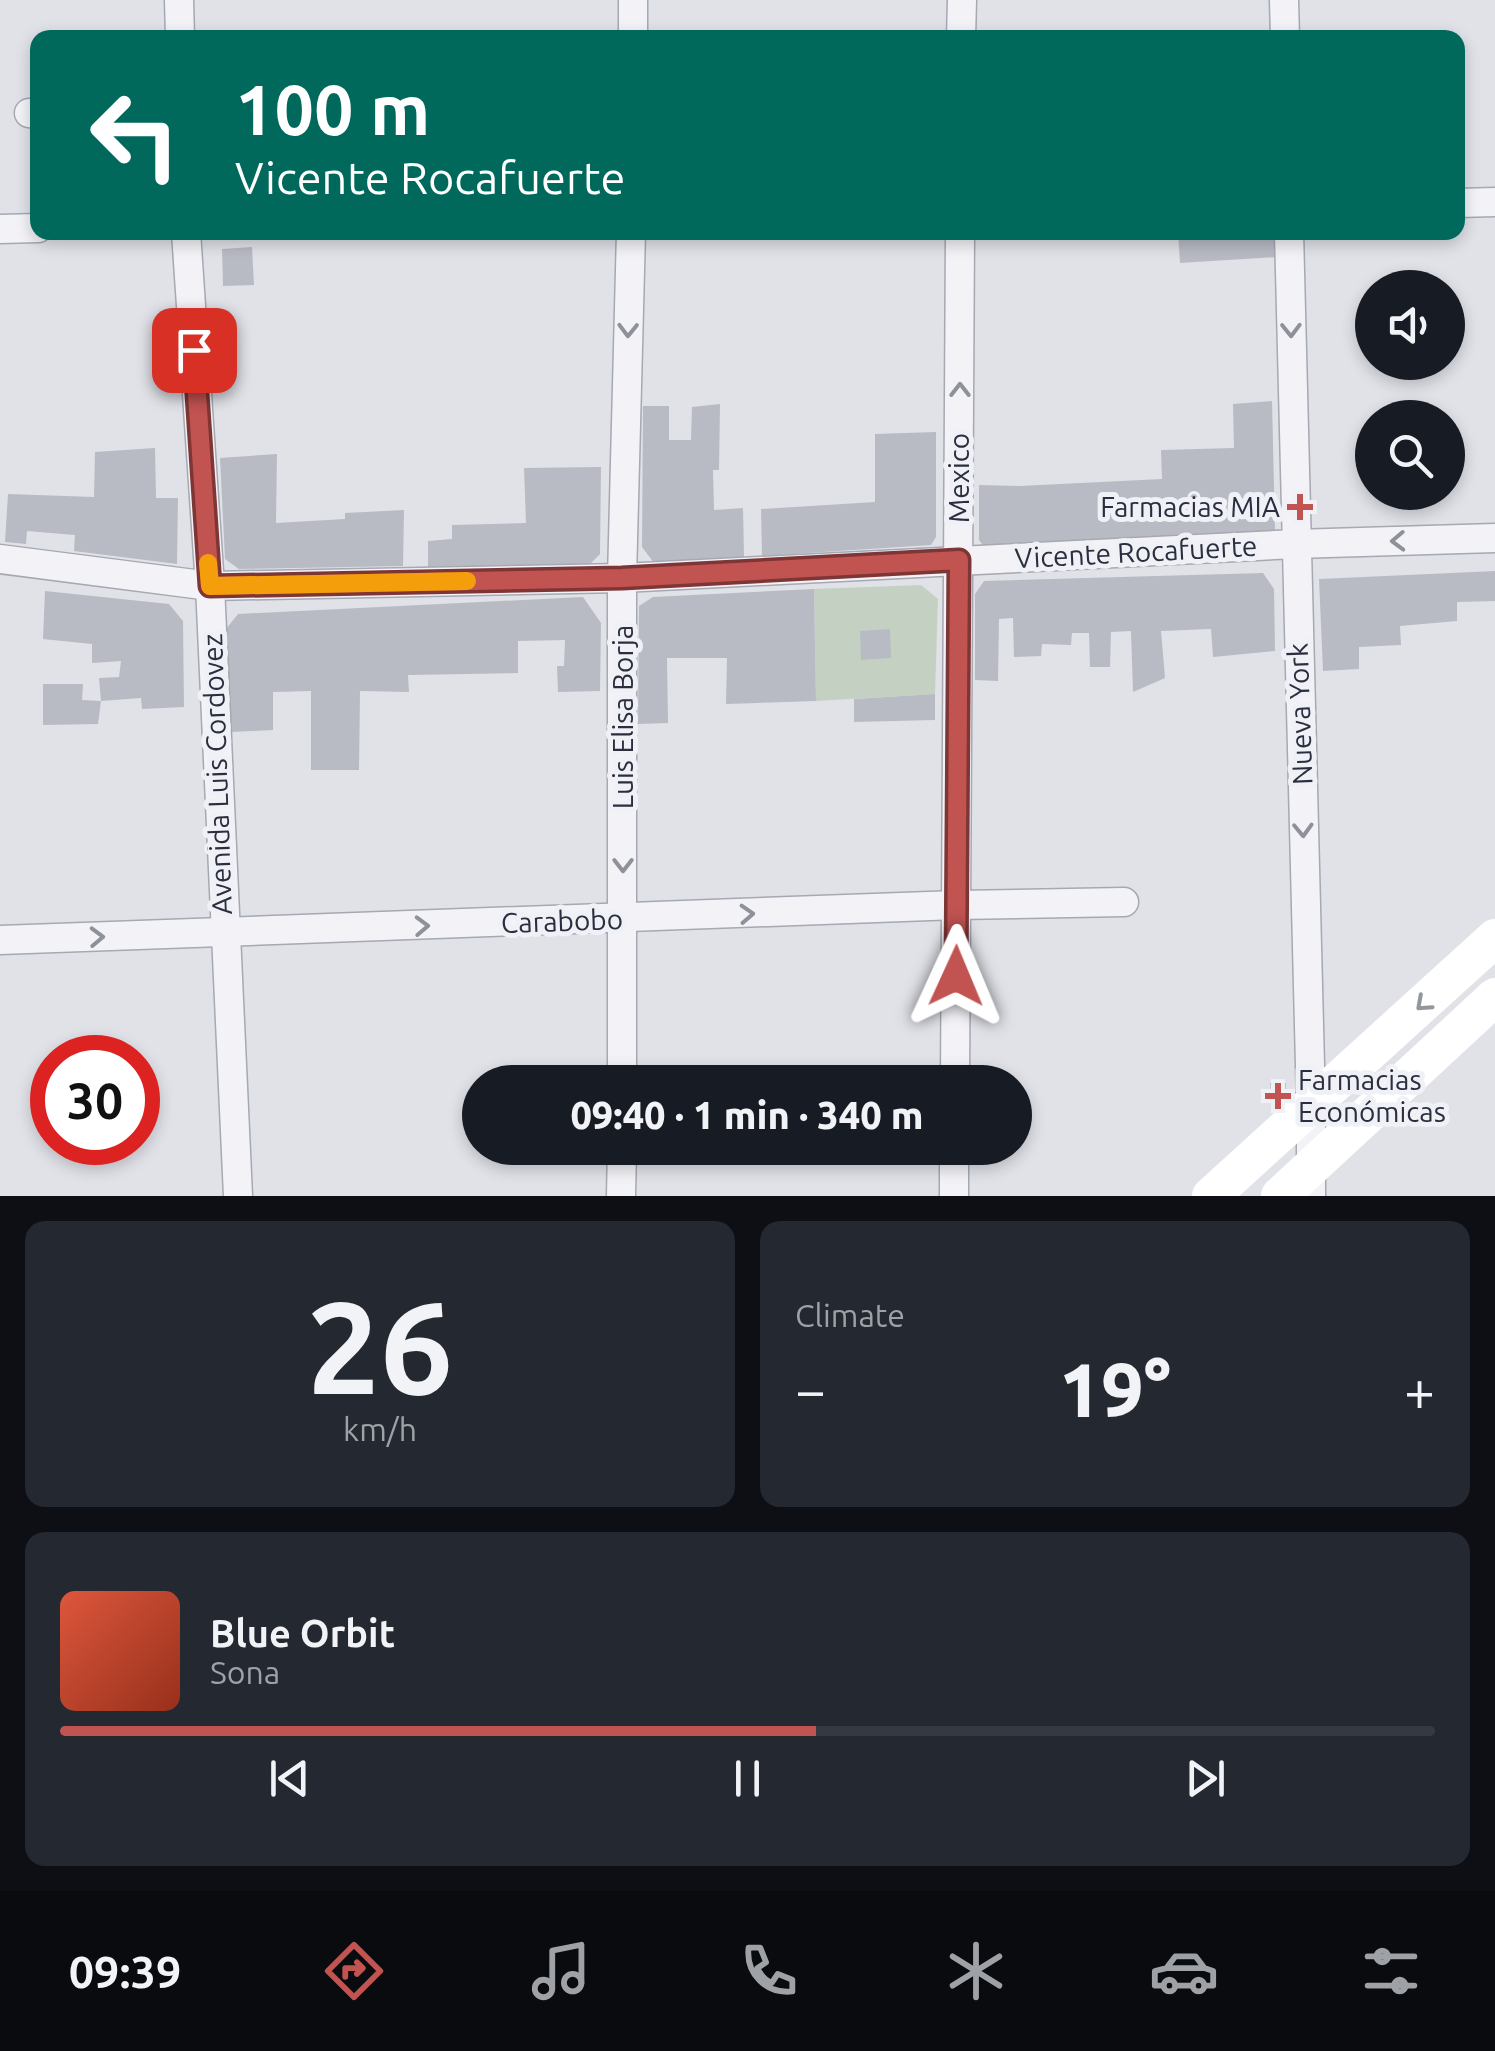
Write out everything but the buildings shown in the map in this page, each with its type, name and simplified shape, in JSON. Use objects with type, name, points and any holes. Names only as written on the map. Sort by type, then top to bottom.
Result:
[{"type":"main road","points":[[1211,1196],[1495,938]]},
{"type":"main road","points":[[1280,1196],[1311,1182],[1495,997]]},
{"type":"street","points":[[179,0],[180,30]]},
{"type":"street","points":[[633,0],[633,30]]},
{"type":"street","points":[[961,30],[962,0]]},
{"type":"street","points":[[1284,0],[1285,30]]},
{"type":"street","points":[[1465,203],[1495,202]]},
{"type":"street","points":[[0,229],[30,228]]},
{"type":"street","name":"Avenida Luis Cordovez","points":[[187,240],[210,586],[238,1196]]},
{"type":"street","name":"Luis Elisa Borja","points":[[622,1065],[622,578],[631,240]]},
{"type":"street","name":"Mexico","points":[[955,1065],[960,240]]},
{"type":"street","name":"Nueva York","points":[[1289,240],[1311,1182]]},
{"type":"street","name":"Vicente Rocafuerte","points":[[0,560],[210,586],[622,578],[1295,544],[1495,538]]},
{"type":"street","name":"Carabobo","points":[[0,940],[958,904],[1124,902]]},
{"type":"street","points":[[621,1196],[622,1165]]},
{"type":"street","points":[[954,1165],[954,1196]]},
{"type":"green space","points":[[921,585],[938,599],[935,694],[816,701],[814,589]]},
{"type":"slow traffic","points":[[208,563],[210,586],[467,581]]},
{"type":"place","name":"Farmacias MIA","points":[[1300,507]]},
{"type":"place","name":"Farmacias Económicas","points":[[1278,1096]]},
{"type":"route","points":[[194,350],[210,586],[622,578],[959,560],[956,976]]}]
